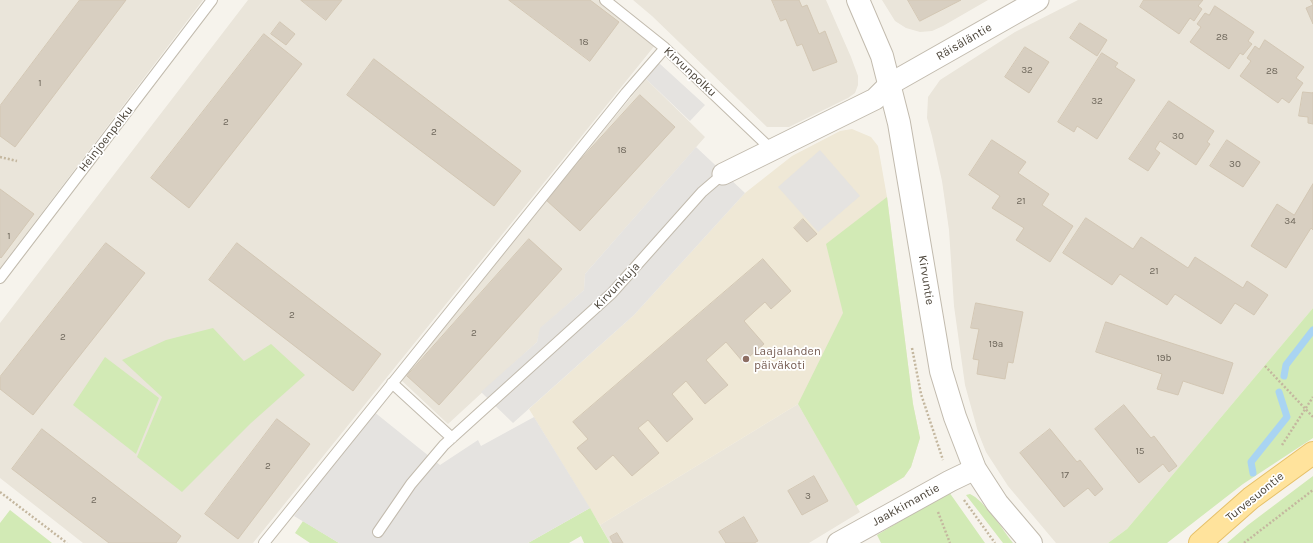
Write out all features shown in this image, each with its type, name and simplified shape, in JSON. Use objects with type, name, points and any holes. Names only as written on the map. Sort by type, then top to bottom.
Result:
[{"type":"main road","name":"Turvesuontie","points":[[1200,543],[1251,498],[1313,453]]},
{"type":"street","name":"Kirvuntie","points":[[858,0],[882,56],[900,122],[941,371],[955,417],[975,469],[997,503],[1031,543]]},
{"type":"street","name":"Räisäläntie","points":[[890,84],[1038,0]]},
{"type":"street","name":"Kirvunkuja","points":[[723,174],[875,99],[890,84]]},
{"type":"street","name":"Jaakkimantie","points":[[838,543],[975,469]]},
{"type":"lane","name":"Heinjoenpolku","points":[[0,278],[212,0]]},
{"type":"lane","name":"Kirvunpolku","points":[[605,0],[664,48],[771,149]]},
{"type":"lane","points":[[264,543],[626,93],[664,48]]},
{"type":"lane","name":"Kirvunkuja","points":[[378,532],[411,484],[452,438],[612,293],[702,192],[723,174]]},
{"type":"lane","points":[[392,383],[452,438]]},
{"type":"path","points":[[0,157],[17,161]]},
{"type":"path","points":[[1265,366],[1313,417]]},
{"type":"path","points":[[1280,448],[1313,397]]},
{"type":"path","points":[[1244,543],[1313,490]]},
{"type":"path","points":[[0,492],[67,543]]},
{"type":"path","points":[[930,492],[950,543]]},
{"type":"shaded area","points":[[0,0],[203,0],[0,268]]},
{"type":"shaded area","points":[[248,0],[600,0],[656,44],[253,543],[83,543],[0,478],[0,323]]},
{"type":"shaded area","points":[[633,0],[826,0],[858,76],[858,85],[855,93],[848,98],[789,127],[767,127],[652,16]]},
{"type":"shaded area","points":[[882,0],[988,0],[943,26],[932,31],[920,32],[906,28],[895,21]]},
{"type":"shaded area","points":[[1078,0],[1313,0],[1313,308],[1127,529],[1108,543],[1056,543],[1008,486],[986,452],[978,432],[965,385],[954,306],[949,230],[942,181],[927,118],[928,97],[940,80],[1015,32]]},
{"type":"shaded area","points":[[659,63],[705,105],[690,121],[646,79]]},
{"type":"shaded area","points":[[646,79],[705,137],[585,274],[584,290],[541,328],[537,342],[448,424],[400,379]]},
{"type":"shaded area","name":"Laajalahden päiväkoti","points":[[852,129],[871,137],[878,146],[887,197],[913,404],[920,438],[911,467],[904,477],[856,506],[798,404],[600,525],[529,409],[634,315],[745,193],[792,156],[840,131]]},
{"type":"shaded area","points":[[696,147],[745,193],[634,315],[513,423],[481,392],[537,342],[540,328],[584,290],[585,274]]},
{"type":"shaded area","points":[[820,150],[860,196],[818,232],[778,187]]},
{"type":"shaded area","points":[[798,404],[860,512],[809,543],[610,543],[600,525]]},
{"type":"shaded area","points":[[373,411],[440,465],[478,440],[481,446],[534,417],[590,508],[528,543],[339,543],[294,516]]},
{"type":"green space","points":[[887,197],[913,404],[920,438],[911,467],[904,477],[856,506],[798,404],[843,313],[826,244]]},
{"type":"green space","points":[[1313,308],[1313,438],[1243,484],[1167,543],[1108,543],[1127,529]]},
{"type":"green space","points":[[213,328],[244,361],[271,344],[305,375],[251,423],[182,492],[137,457],[162,397],[122,360],[166,340]]},
{"type":"green space","points":[[105,357],[159,398],[136,454],[73,405]]},
{"type":"green space","points":[[1313,476],[1313,543],[1227,543],[1248,525]]},
{"type":"green space","points":[[949,492],[985,543],[881,543],[877,535]]},
{"type":"green space","points":[[970,494],[981,502],[999,523],[1013,543],[1003,543],[966,495]]},
{"type":"green space","points":[[590,508],[610,543],[584,543],[581,536],[569,543],[528,543]]},
{"type":"green space","points":[[10,510],[52,543],[0,543],[0,523]]},
{"type":"green space","points":[[303,521],[339,543],[310,543],[295,533]]},
{"type":"building","points":[[80,0],[126,0],[15,147],[0,136],[0,106]]},
{"type":"building","points":[[301,0],[342,0],[326,20]]},
{"type":"building","points":[[509,0],[590,0],[619,22],[590,61]]},
{"type":"building","points":[[772,0],[799,0],[802,7],[807,5],[819,34],[825,31],[837,62],[813,71],[802,44],[797,46],[786,19],[781,21]]},
{"type":"building","points":[[908,0],[961,0],[920,21]]},
{"type":"building","points":[[1144,0],[1203,0],[1198,6],[1202,9],[1194,21],[1190,18],[1179,34],[1140,7]]},
{"type":"building","points":[[1313,5],[1313,24],[1306,8]]},
{"type":"building","points":[[1215,6],[1254,32],[1248,41],[1252,44],[1243,55],[1240,53],[1229,69],[1190,42],[1201,27],[1197,24],[1205,13],[1209,15]]},
{"type":"building","points":[[280,22],[295,34],[286,45],[271,34]]},
{"type":"building","points":[[1080,23],[1107,40],[1097,56],[1070,38]]},
{"type":"building","points":[[264,34],[302,64],[189,208],[151,178]]},
{"type":"building","points":[[1265,40],[1304,67],[1296,78],[1303,83],[1289,103],[1282,98],[1278,103],[1240,76],[1251,61],[1247,58],[1255,46],[1259,49]]},
{"type":"building","points":[[1025,47],[1049,62],[1029,93],[1005,77]]},
{"type":"building","points":[[1102,53],[1118,63],[1115,67],[1135,80],[1097,139],[1077,126],[1074,132],[1058,122]]},
{"type":"building","points":[[374,59],[521,171],[494,206],[347,95]]},
{"type":"building","points":[[1303,92],[1313,93],[1313,124],[1308,123],[1308,117],[1299,116]]},
{"type":"building","points":[[640,95],[675,127],[580,231],[545,199]]},
{"type":"building","points":[[1169,101],[1214,131],[1207,142],[1210,144],[1196,165],[1160,141],[1155,149],[1160,153],[1148,171],[1129,159]]},
{"type":"building","points":[[992,140],[1026,162],[1018,173],[1049,194],[1042,205],[1073,226],[1050,262],[1016,240],[1024,228],[992,208],[1000,196],[969,175]]},
{"type":"building","points":[[1227,140],[1260,162],[1243,187],[1210,166]]},
{"type":"building","points":[[1313,184],[1313,230],[1311,228],[1286,268],[1251,246],[1277,204],[1294,215]]},
{"type":"building","points":[[0,189],[34,214],[1,258],[0,257]]},
{"type":"building","points":[[1086,218],[1133,249],[1141,237],[1188,268],[1195,257],[1243,288],[1247,281],[1268,295],[1254,315],[1235,303],[1221,324],[1175,294],[1167,305],[1120,274],[1112,285],[1063,253]]},
{"type":"building","points":[[803,219],[817,234],[807,242],[794,228]]},
{"type":"building","points":[[529,239],[562,269],[439,405],[407,376]]},
{"type":"building","points":[[106,243],[145,273],[33,415],[0,389],[0,377]]},
{"type":"building","points":[[237,243],[381,354],[353,391],[209,280]]},
{"type":"building","points":[[763,259],[791,291],[771,309],[765,302],[744,321],[764,344],[743,362],[726,342],[706,360],[728,385],[705,404],[686,381],[672,394],[693,419],[667,442],[648,420],[638,428],[659,453],[632,476],[613,455],[596,470],[577,448],[588,439],[573,422]]},
{"type":"building","points":[[976,303],[1023,312],[1013,363],[1008,362],[1005,379],[977,374],[979,360],[973,359],[979,329],[971,328]]},
{"type":"building","points":[[1106,322],[1233,363],[1223,394],[1183,381],[1178,395],[1157,389],[1162,374],[1096,352]]},
{"type":"building","points":[[1124,405],[1151,438],[1154,436],[1177,466],[1169,472],[1163,464],[1139,483],[1095,429]]},
{"type":"building","points":[[277,419],[310,444],[238,539],[205,514]]},
{"type":"building","points":[[42,429],[181,536],[176,543],[109,543],[12,469]]},
{"type":"building","points":[[1050,429],[1077,462],[1080,460],[1103,489],[1095,496],[1088,488],[1064,507],[1020,453]]},
{"type":"building","points":[[814,476],[828,501],[802,515],[788,491]]},
{"type":"building","points":[[744,517],[758,541],[754,543],[726,543],[719,532]]},
{"type":"building","points":[[617,533],[623,543],[613,543],[610,537]]},
{"type":"waterway","points":[[1284,376],[1286,365],[1313,330]]},
{"type":"waterway","points":[[1253,473],[1251,462],[1287,417],[1279,392]]},
{"type":"place","name":"Laajalahden päiväkoti","points":[[746,359]]}]
